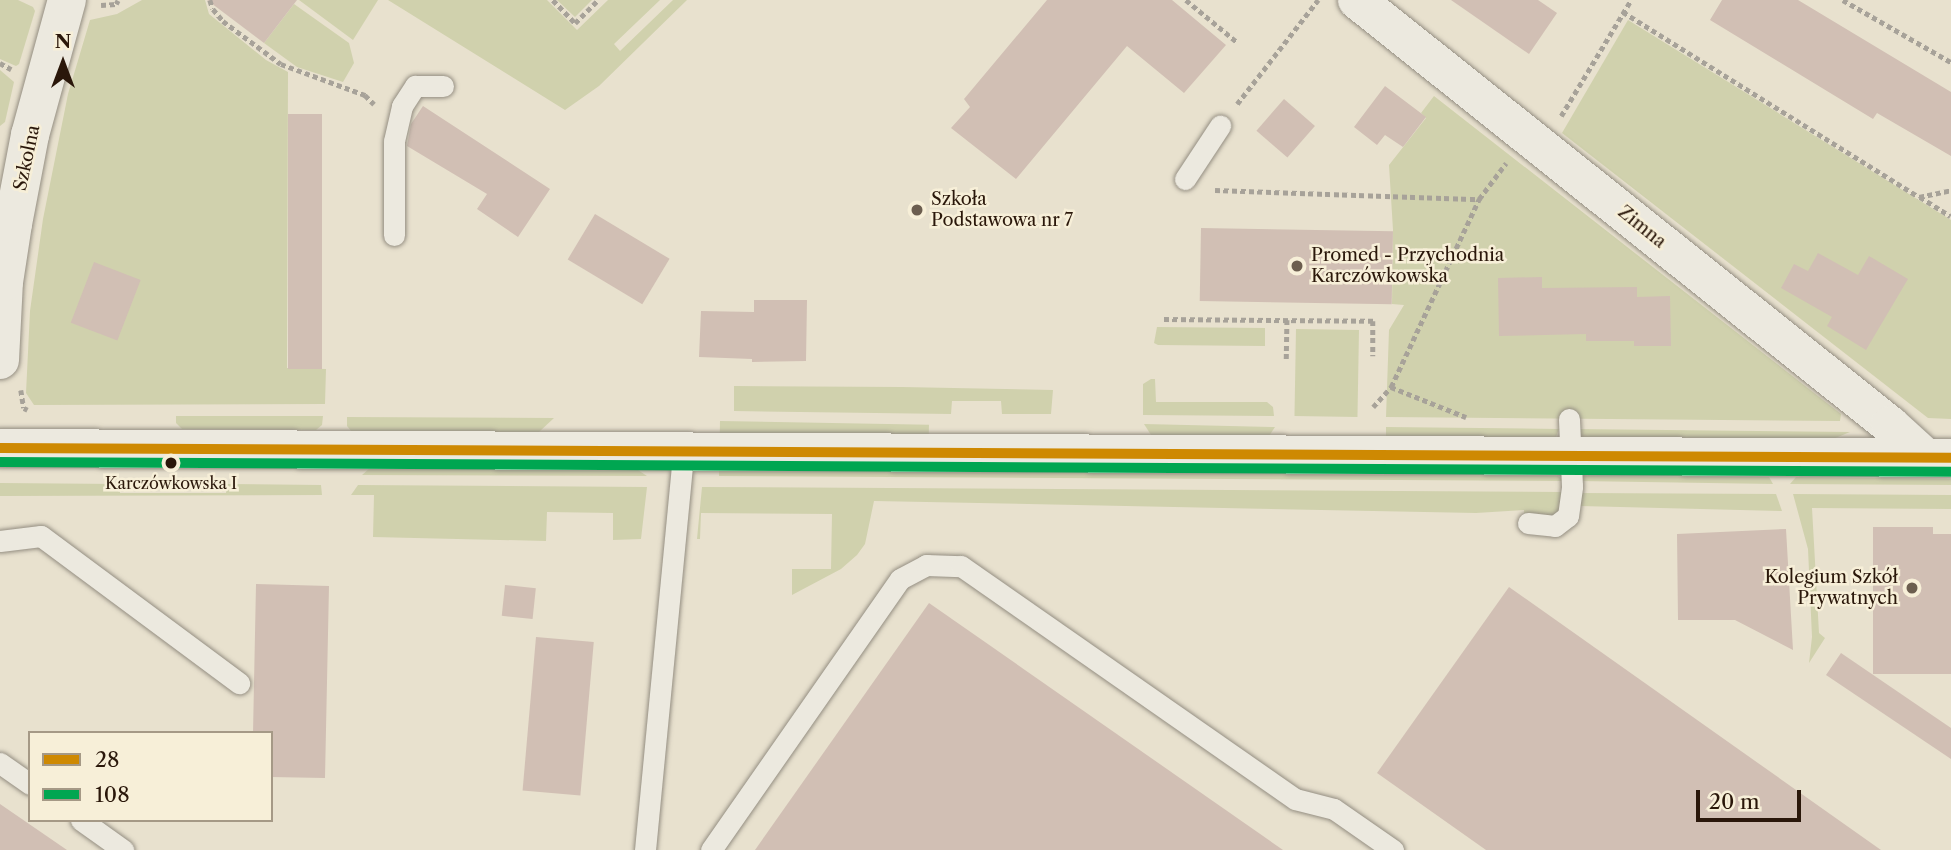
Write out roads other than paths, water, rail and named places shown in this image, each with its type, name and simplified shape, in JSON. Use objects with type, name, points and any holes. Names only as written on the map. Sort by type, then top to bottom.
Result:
[{"type":"street","name":"Szkolna","points":[[0,360],[4,282],[11,235],[30,135],[67,0]]},
{"type":"street","name":"Zimna","points":[[1357,0],[1890,425],[1938,457]]},
{"type":"street","points":[[0,448],[683,454],[1938,457]]},
{"type":"lane","points":[[394,235],[394,141],[402,106],[415,86],[443,86]]},
{"type":"lane","points":[[1185,179],[1220,127]]},
{"type":"lane","points":[[1528,523],[1555,526],[1567,516],[1572,486],[1569,419]]},
{"type":"lane","points":[[645,850],[683,454]]},
{"type":"lane","points":[[0,541],[41,536],[239,682]]},
{"type":"lane","points":[[711,850],[900,579],[926,565],[961,566],[1296,799],[1334,809],[1393,850]]},
{"type":"lane","points":[[0,764],[28,783]]},
{"type":"lane","points":[[84,822],[123,850]]},
{"type":"place","name":"Szkoła Podstawowa nr 7","points":[[917,210]]},
{"type":"place","name":"Promed - Przychodnia Karczówkowska","points":[[1297,266]]},
{"type":"place","name":"Karczówkowska I","points":[[171,463]]},
{"type":"place","name":"Kolegium Szkół Prywatnych","points":[[1912,588]]}]
